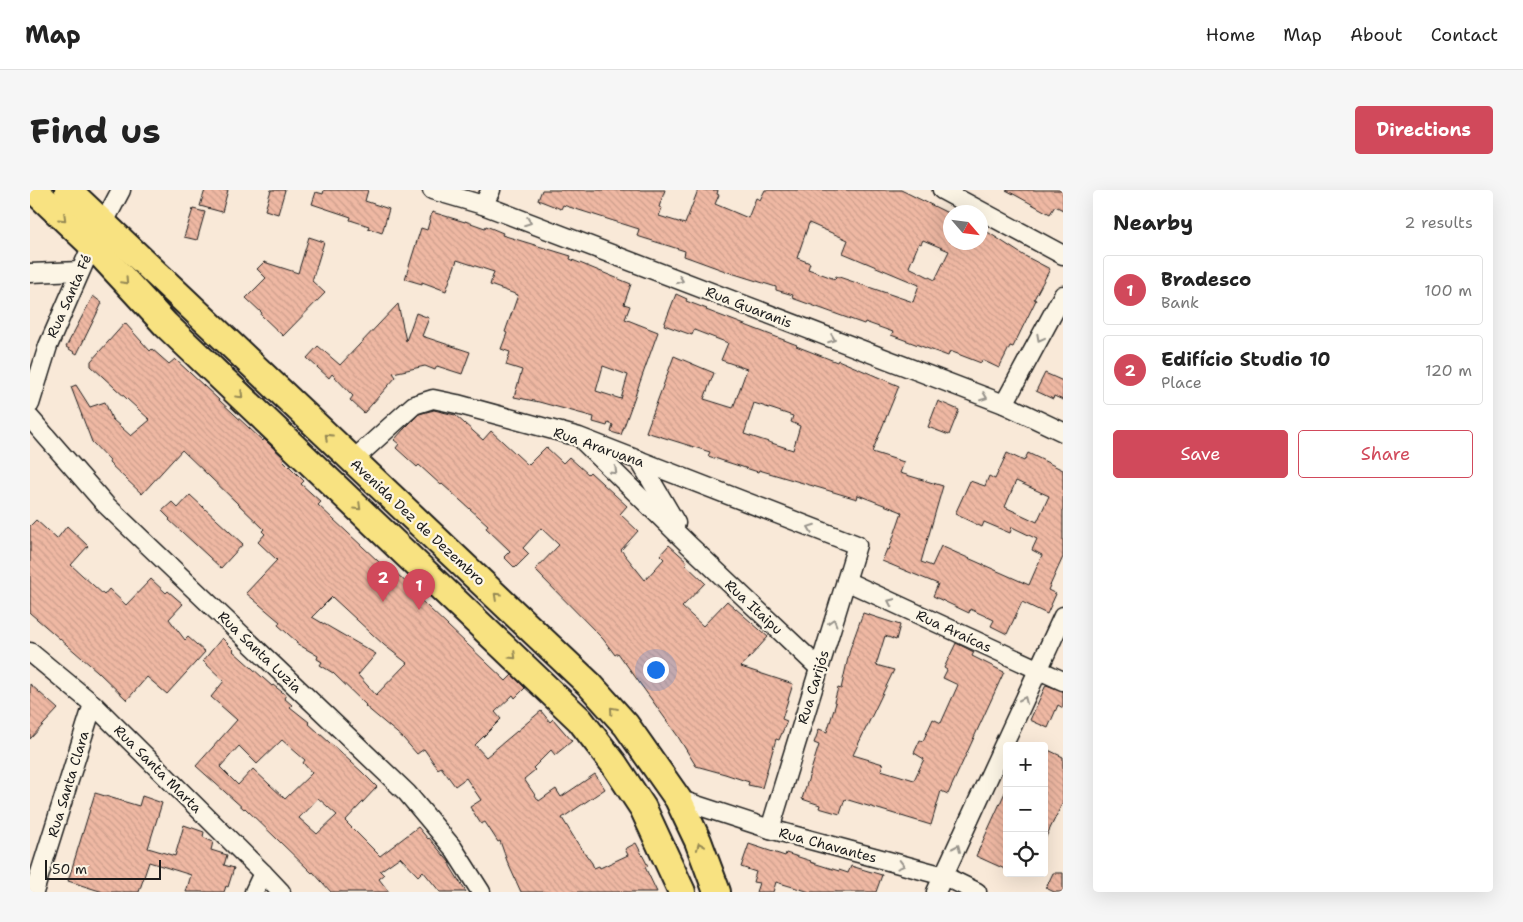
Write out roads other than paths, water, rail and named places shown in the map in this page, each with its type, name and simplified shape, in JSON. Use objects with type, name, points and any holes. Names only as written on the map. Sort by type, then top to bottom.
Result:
[{"type":"highway","name":"Avenida Dez de Dezembro","points":[[34,190],[97,234],[353,460],[590,685],[626,725],[678,799],[698,840],[717,892]]},
{"type":"highway","name":"Avenida Dez de Dezembro","points":[[68,190],[97,234],[166,325],[580,720],[614,764],[643,808],[682,892]]},
{"type":"street","name":"Rua Santa Fé","points":[[30,404],[48,346],[80,270],[120,190]]},
{"type":"street","name":"Rua Guaranis","points":[[432,190],[487,197],[1004,404],[1063,432]]},
{"type":"street","points":[[942,190],[1063,255]]},
{"type":"street","points":[[30,273],[80,270]]},
{"type":"street","points":[[1004,404],[1063,295]]},
{"type":"street","name":"Rua Araruana","points":[[353,460],[414,405],[433,400],[457,404],[579,437],[857,545]]},
{"type":"street","name":"Rua Santa Luzia","points":[[30,418],[105,504],[407,792],[453,848],[481,892]]},
{"type":"street","name":"Rua Itaipu","points":[[579,437],[689,545],[819,668]]},
{"type":"street","name":"Rua Itaipu","points":[[639,460],[689,545]]},
{"type":"street","name":"Rua Carijós","points":[[770,829],[857,545]]},
{"type":"street","name":"Rua Araícas","points":[[846,581],[1063,681]]},
{"type":"street","points":[[940,884],[1063,616]]},
{"type":"street","name":"Rua Santa Marta","points":[[30,652],[93,704],[281,892]]},
{"type":"street","name":"Rua Santa Clara","points":[[34,892],[93,704]]},
{"type":"street","name":"Rua Chavantes","points":[[678,799],[940,884],[978,892]]},
{"type":"street","points":[[254,892],[263,873]]},
{"type":"place","name":"Edifício Studio 10","points":[[383,602]]},
{"type":"place","name":"Bradesco","points":[[419,610]]}]
